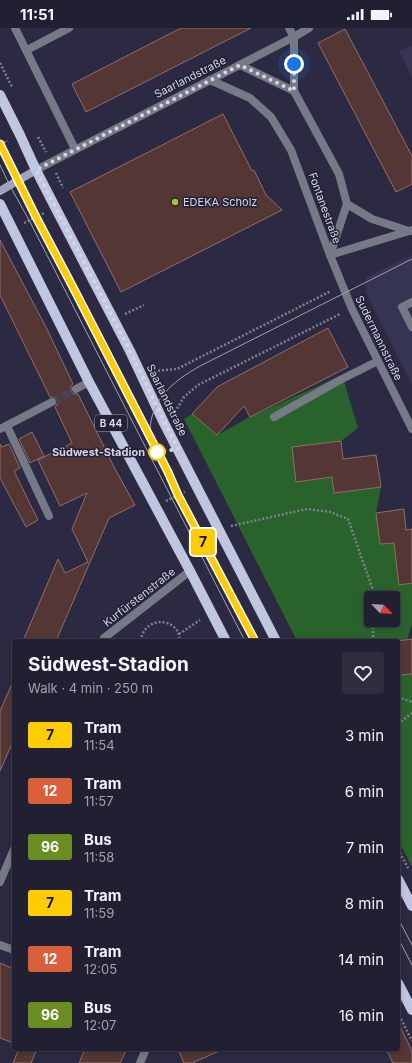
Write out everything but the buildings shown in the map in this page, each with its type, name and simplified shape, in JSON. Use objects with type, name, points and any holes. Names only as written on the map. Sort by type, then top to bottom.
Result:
[{"type":"main road","name":"Saarlandstraße","points":[[0,95],[36,170],[130,351],[191,475],[275,639]]},
{"type":"main road","name":"B 44","points":[[0,204],[89,382],[225,639]]},
{"type":"main road","points":[[400,883],[412,906]]},
{"type":"main road","points":[[400,987],[412,1010]]},
{"type":"street","points":[[16,28],[75,149]]},
{"type":"street","points":[[27,50],[69,28]]},
{"type":"street","name":"Fontanestraße","points":[[289,28],[294,37],[294,91],[339,174],[347,204],[330,255]]},
{"type":"street","name":"Saarlandstraße","points":[[36,170],[309,28]]},
{"type":"street","points":[[240,65],[294,91]]},
{"type":"street","name":"Fontanestraße","points":[[210,80],[250,98],[271,117],[291,150],[330,255]]},
{"type":"street","points":[[0,191],[36,170]]},
{"type":"street","points":[[347,204],[372,219],[411,230]]},
{"type":"street","points":[[330,255],[411,230]]},
{"type":"street","name":"Sudermannstraße","points":[[330,255],[352,309],[412,429]]},
{"type":"street","points":[[412,302],[402,307],[412,327]]},
{"type":"street","points":[[274,417],[340,380],[378,361]]},
{"type":"street","points":[[76,389],[89,382]]},
{"type":"street","points":[[49,516],[3,427],[52,402]]},
{"type":"street","name":"Kurfürstenstraße","points":[[103,639],[190,571]]},
{"type":"street","points":[[0,882],[12,854]]},
{"type":"street","points":[[0,945],[12,949]]},
{"type":"street","points":[[140,1063],[145,1051]]},
{"type":"path","points":[[13,228],[55,207]]},
{"type":"path","points":[[154,371],[177,369],[342,285]]},
{"type":"path","points":[[125,314],[144,305]]},
{"type":"path","points":[[175,412],[184,397],[198,385],[352,309]]},
{"type":"path","points":[[160,516],[170,511],[165,502],[186,492],[180,481],[191,475]]},
{"type":"path","points":[[231,526],[307,508],[330,512],[348,518],[373,591]]},
{"type":"path","points":[[178,634],[201,620]]},
{"type":"path","points":[[141,639],[144,630],[156,622],[166,623],[173,626],[179,639]]},
{"type":"path","points":[[373,627],[373,639]]},
{"type":"path","points":[[400,698],[412,702]]},
{"type":"path","points":[[400,722],[412,713]]},
{"type":"path","points":[[400,853],[408,869]]},
{"type":"path","points":[[400,1018],[412,1041]]},
{"type":"shaded area","points":[[412,45],[412,78],[399,51]]},
{"type":"shaded area","points":[[412,255],[412,385],[366,293],[366,278]]},
{"type":"green space","points":[[342,375],[358,428],[341,441],[297,482],[332,477],[334,493],[381,487],[376,513],[380,544],[394,543],[399,584],[412,583],[412,623],[400,664],[400,639],[296,639],[184,419],[192,414],[217,435],[250,417]]},
{"type":"green space","points":[[412,674],[412,867],[400,844],[400,675]]},
{"type":"tunnel","points":[[52,402],[76,389]]},
{"type":"tram line","points":[[0,144],[36,217],[168,472],[178,495],[254,639]]},
{"type":"tram line","name":"7","points":[[0,144],[36,217],[168,472],[178,495],[254,639]]},
{"type":"tram line","points":[[0,165],[244,639]]},
{"type":"tram line","points":[[150,437],[150,424],[158,403],[171,386],[190,372],[412,259]]},
{"type":"tram line","points":[[400,922],[412,945]]},
{"type":"tram line","points":[[400,942],[412,965]]},
{"type":"place","name":"EDEKA Scholz","points":[[175,202]]},
{"type":"place","name":"Südwest-Stadion","points":[[157,452]]},
{"type":"route","points":[[157,452],[178,449],[130,351],[36,170],[240,65],[294,91],[294,64]]}]
